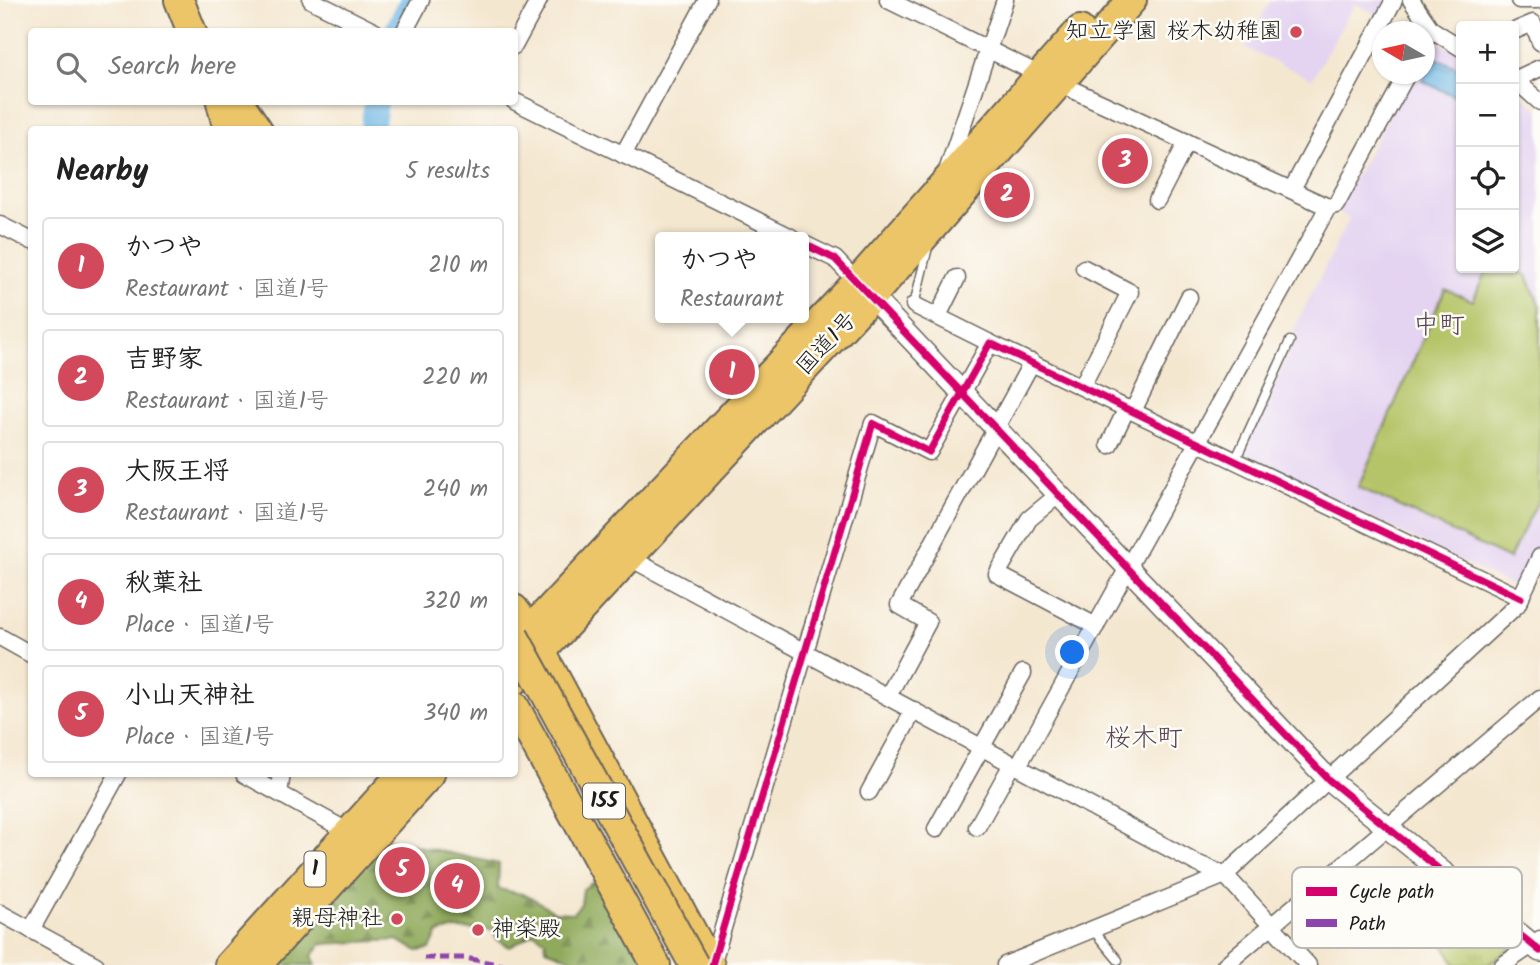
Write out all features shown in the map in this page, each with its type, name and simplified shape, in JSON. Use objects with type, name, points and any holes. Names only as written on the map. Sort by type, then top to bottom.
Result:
[{"type":"highway","points":[[179,0],[190,28]]},
{"type":"highway","points":[[197,0],[208,28]]},
{"type":"highway","name":"国道1号","points":[[523,635],[628,557],[1048,79],[1107,0]]},
{"type":"highway","name":"国道1号","points":[[518,661],[523,635],[864,289],[943,183],[1132,0]]},
{"type":"highway","points":[[222,105],[227,126]]},
{"type":"highway","points":[[222,105],[231,126]]},
{"type":"highway","points":[[239,105],[248,126]]},
{"type":"highway","points":[[240,105],[255,126]]},
{"type":"highway","name":"155","points":[[523,635],[694,965]]},
{"type":"highway","name":"155","points":[[523,635],[711,965]]},
{"type":"highway","name":"155","points":[[518,680],[677,965]]},
{"type":"highway","name":"155","points":[[518,712],[656,965]]},
{"type":"highway","name":"1","points":[[229,965],[398,777]]},
{"type":"highway","name":"1","points":[[257,965],[427,777]]},
{"type":"street","points":[[311,0],[367,28]]},
{"type":"street","points":[[406,28],[421,0]]},
{"type":"street","points":[[518,39],[539,0]]},
{"type":"street","points":[[623,155],[707,0]]},
{"type":"street","points":[[888,0],[1048,79],[1328,207],[1336,205],[1402,84]]},
{"type":"street","points":[[943,183],[1005,0]]},
{"type":"street","points":[[1292,189],[1394,0]]},
{"type":"street","points":[[1411,0],[1421,21]]},
{"type":"street","points":[[1519,0],[1538,0]]},
{"type":"street","points":[[1519,29],[1533,23],[1540,42]]},
{"type":"street","points":[[1435,39],[1456,46]]},
{"type":"street","points":[[1519,77],[1540,68]]},
{"type":"street","points":[[1519,83],[1540,102]]},
{"type":"street","points":[[518,103],[781,232]]},
{"type":"street","points":[[1157,201],[1187,142]]},
{"type":"street","points":[[977,827],[1128,570],[1328,207]]},
{"type":"street","points":[[0,225],[28,240]]},
{"type":"street","points":[[809,246],[835,259],[1329,780],[1436,867]]},
{"type":"street","points":[[1082,386],[1130,292],[1084,268]]},
{"type":"street","points":[[938,317],[957,278]]},
{"type":"street","points":[[1109,445],[1189,297]]},
{"type":"street","points":[[914,305],[1235,461],[1529,592]]},
{"type":"street","points":[[711,965],[873,423],[929,452],[990,343]]},
{"type":"street","points":[[888,696],[928,622],[899,605],[1032,362]]},
{"type":"street","points":[[1058,495],[1029,519],[997,574],[1096,626]]},
{"type":"street","points":[[628,557],[1196,863],[1225,875],[1292,946]]},
{"type":"street","points":[[1005,965],[1225,875],[1517,605],[1529,592],[1540,557]]},
{"type":"street","points":[[0,637],[28,652]]},
{"type":"street","points":[[936,829],[1023,673]]},
{"type":"street","points":[[1341,867],[1535,705]]},
{"type":"street","points":[[869,792],[914,710]]},
{"type":"street","points":[[31,930],[116,777]]},
{"type":"street","points":[[250,777],[349,832]]},
{"type":"street","points":[[279,793],[282,777]]},
{"type":"street","points":[[1225,965],[1292,907]]},
{"type":"street","points":[[0,913],[96,965]]},
{"type":"street","points":[[1503,965],[1537,945],[1522,933]]},
{"type":"street","points":[[1294,948],[1308,965]]},
{"type":"lane","points":[[914,305],[930,241]]},
{"type":"lane","points":[[1235,461],[1290,341]]},
{"type":"lane","points":[[1093,930],[1118,960]]},
{"type":"shaded area","name":"知立学園 桜木幼稚園","points":[[1271,0],[1388,0],[1379,16],[1355,3],[1312,79],[1245,48]]},
{"type":"shaded area","points":[[1435,40],[1456,51],[1456,273],[1519,273],[1519,92],[1540,111],[1540,544],[1519,589],[1240,456],[1297,336],[1292,333],[1349,219],[1336,211],[1407,84],[1435,84]]},
{"type":"green space","points":[[1519,272],[1527,275],[1540,307],[1540,497],[1509,559],[1358,487],[1445,289],[1473,301],[1485,273]]},
{"type":"green space","points":[[386,839],[499,864],[498,889],[527,895],[555,912],[573,913],[581,904],[583,889],[595,881],[648,965],[588,965],[546,949],[545,940],[534,933],[510,947],[497,940],[492,930],[453,929],[438,933],[430,949],[418,951],[397,940],[321,944],[312,956],[316,965],[274,965]]},
{"type":"green space","points":[[1445,948],[1511,948],[1488,965],[1456,965]]},
{"type":"water","points":[[1435,58],[1456,67],[1456,97],[1428,84],[1435,84]]},
{"type":"waterway","points":[[398,28],[412,0]]},
{"type":"waterway","points":[[373,126],[376,105]]},
{"type":"marked path","points":[[424,958],[465,958],[503,965]]},
{"type":"cycle path","points":[[809,246],[835,259],[1329,780],[1436,867]]},
{"type":"cycle path","points":[[712,965],[873,423],[929,452],[990,343],[1521,598]]},
{"type":"cycle path","points":[[1522,936],[1540,951]]},
{"type":"place","name":"知立学園 桜木幼稚園","points":[[1296,32]]},
{"type":"place","name":"大阪王将","points":[[1125,161]]},
{"type":"place","name":"吉野家","points":[[1007,195]]},
{"type":"place","name":"かつや","points":[[732,372]]},
{"type":"place","name":"小山天神社","points":[[402,870]]},
{"type":"place","name":"秋葉社","points":[[457,886]]},
{"type":"place","name":"親母神社","points":[[397,919]]},
{"type":"place","name":"神楽殿","points":[[478,930]]},
{"type":"district","name":"中町","points":[[1439,326]]},
{"type":"district","name":"桜木町","points":[[1144,739]]}]
